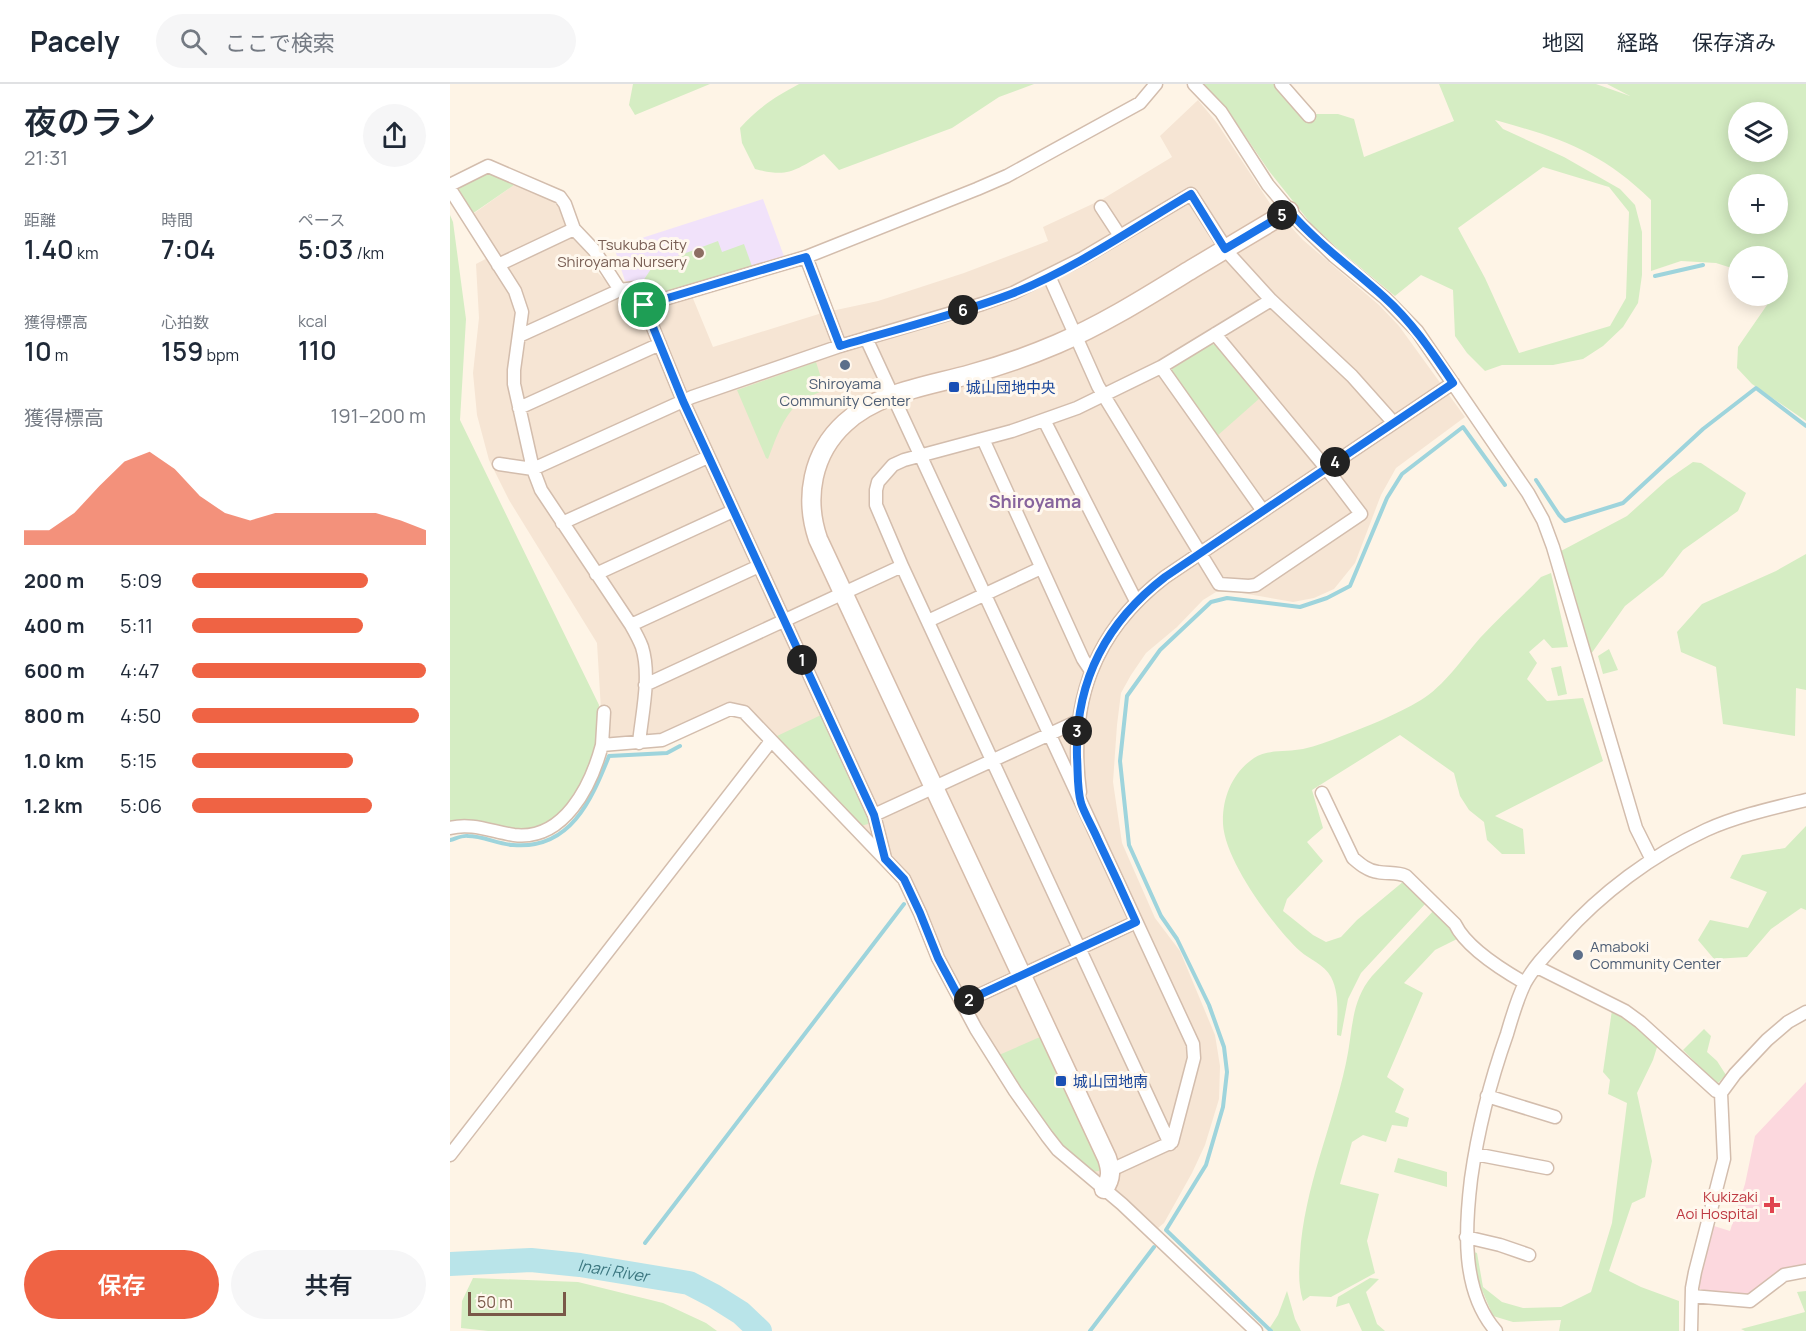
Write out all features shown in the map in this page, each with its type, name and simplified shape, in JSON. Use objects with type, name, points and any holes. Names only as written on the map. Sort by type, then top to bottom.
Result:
[{"type":"street","points":[[644,305],[806,257],[1007,176],[1140,103],[1156,84]]},
{"type":"street","points":[[1281,84],[1309,116]]},
{"type":"street","points":[[1200,86],[1221,112],[1268,184],[1289,211],[1314,238],[1385,298],[1423,339],[1509,464],[1543,520],[1636,828],[1652,860]]},
{"type":"street","points":[[620,290],[594,250],[574,229],[560,197],[488,166],[450,187],[520,302],[522,312],[514,370],[519,408],[533,469],[541,490],[631,626],[642,648],[645,685],[639,743]]},
{"type":"street","points":[[499,464],[533,469],[683,401],[840,346],[1012,293],[1048,276],[1191,194],[1225,249],[1271,300],[1352,376],[1393,422]]},
{"type":"street","points":[[1101,207],[1120,236]]},
{"type":"street","points":[[1104,1189],[1111,1170],[814,528],[811,494],[814,474],[825,448],[843,424],[867,406],[893,396],[996,367],[1076,335],[1128,309],[1289,211]]},
{"type":"street","points":[[498,265],[574,229]]},
{"type":"street","points":[[806,257],[840,346]]},
{"type":"street","points":[[1048,276],[1104,396],[1219,584],[1256,585],[1361,514],[1215,334]]},
{"type":"street","points":[[519,336],[620,290],[628,287],[635,288],[708,457],[874,815],[885,859]]},
{"type":"street","points":[[1170,1144],[902,566],[876,505],[876,490],[882,476],[893,465],[1044,420],[1104,396],[1161,367],[1271,300]]},
{"type":"street","points":[[866,338],[1194,1049],[1170,1144]]},
{"type":"street","points":[[519,408],[660,344]]},
{"type":"street","points":[[1161,367],[1263,511]]},
{"type":"street","points":[[1081,802],[1077,768],[1078,721],[1082,698],[1091,670],[1112,630],[1136,601],[1199,553],[1453,383]]},
{"type":"street","points":[[1044,420],[1136,601]]},
{"type":"street","points":[[983,439],[1083,659],[1091,670]]},
{"type":"street","points":[[562,523],[708,457]]},
{"type":"street","points":[[596,574],[733,511]]},
{"type":"street","points":[[631,626],[759,566]]},
{"type":"street","points":[[645,685],[902,566]]},
{"type":"street","points":[[928,621],[1041,568]]},
{"type":"street","points":[[602,745],[662,740],[730,709],[744,712],[904,879],[938,958],[990,1053],[1058,1150],[1104,1189],[1256,1331]]},
{"type":"street","points":[[450,828],[470,827],[527,836],[550,828],[560,821],[571,810],[591,780],[602,745],[604,712]]},
{"type":"street","points":[[874,815],[1078,721]]},
{"type":"street","points":[[450,1155],[771,741]]},
{"type":"street","points":[[1322,793],[1353,858],[1362,866],[1377,872],[1400,873],[1407,876],[1455,924],[1460,934],[1493,962],[1526,983]]},
{"type":"street","points":[[1496,1331],[1482,1311],[1477,1296],[1466,1237],[1467,1212],[1475,1154],[1487,1096],[1513,1015],[1526,983],[1537,966],[1573,924],[1652,860],[1708,830],[1806,800]]},
{"type":"street","points":[[962,1003],[1136,922]]},
{"type":"street","points":[[1537,966],[1632,1016],[1721,1093]]},
{"type":"street","points":[[1691,1331],[1695,1272],[1724,1159],[1721,1093],[1767,1040],[1788,1022],[1806,1012]]},
{"type":"street","points":[[1487,1096],[1555,1117]]},
{"type":"street","points":[[1111,1170],[1170,1144]]},
{"type":"street","points":[[1475,1154],[1547,1168]]},
{"type":"street","points":[[1466,1237],[1529,1255]]},
{"type":"street","points":[[1692,1296],[1750,1301],[1784,1275],[1806,1271]]},
{"type":"shaded area","points":[[1198,100],[1217,123],[1271,205],[1303,240],[1379,305],[1399,326],[1465,417],[1396,468],[1381,495],[1355,563],[1334,589],[1314,598],[1293,602],[1236,592],[1216,592],[1203,600],[1177,627],[1146,653],[1121,693],[1113,782],[1122,843],[1155,918],[1180,951],[1215,1035],[1220,1066],[1219,1099],[1205,1145],[1164,1223],[1158,1228],[1126,1198],[1090,1172],[1062,1146],[999,1055],[973,1011],[945,960],[912,881],[746,706],[730,703],[672,730],[649,736],[599,738],[601,710],[597,643],[509,500],[489,460],[477,415],[473,373],[479,318],[476,264],[497,253],[473,214],[514,185],[551,199],[560,208],[572,238],[594,260],[598,273],[620,295],[632,294],[640,312],[692,296],[713,347],[822,313],[878,301],[964,273],[1048,241],[1043,227],[1101,200],[1172,157],[1160,136]]},
{"type":"shaded area","name":"Tsukuba City Shiroyama Nursery","points":[[763,199],[785,259],[648,298],[643,281],[625,281],[614,247]]},
{"type":"shaded area","name":"Kukizaki Aoi Hospital","points":[[1806,1082],[1806,1265],[1787,1267],[1748,1296],[1704,1292],[1697,1286],[1714,1226],[1730,1231],[1745,1184],[1755,1136]]},
{"type":"green space","points":[[633,84],[710,84],[635,115],[629,105]]},
{"type":"green space","points":[[799,84],[1034,84],[999,97],[952,128],[839,170],[824,154],[791,171],[776,173],[755,169],[742,143],[740,128],[768,103]]},
{"type":"green space","points":[[1202,84],[1287,84],[1313,114],[1338,114],[1354,119],[1364,157],[1454,121],[1439,84],[1596,84],[1630,96],[1607,84],[1806,84],[1806,421],[1752,384],[1737,368],[1738,347],[1766,306],[1788,306],[1788,246],[1728,246],[1728,267],[1716,263],[1681,261],[1651,271],[1651,200],[1615,169],[1579,148],[1540,133],[1495,120],[1503,129],[1564,157],[1620,189],[1635,205],[1642,232],[1642,275],[1638,303],[1623,327],[1603,346],[1583,359],[1553,365],[1502,365],[1485,371],[1467,353],[1455,336],[1453,290],[1421,275],[1395,296],[1312,225],[1269,171],[1233,118]],"holes":[[[1543,167],[1609,187],[1629,212],[1626,298],[1610,326],[1519,353],[1485,278],[1458,228]]]},
{"type":"green space","points":[[489,173],[514,185],[472,214],[459,190],[460,187]]},
{"type":"green space","points":[[450,215],[453,222],[466,319],[460,420],[599,705],[595,747],[581,783],[565,807],[555,816],[545,824],[526,830],[459,820],[450,823]]},
{"type":"green space","points":[[718,241],[722,252],[744,244],[753,269],[653,299],[648,298],[643,281],[651,266]]},
{"type":"green space","points":[[1211,344],[1216,345],[1260,398],[1217,436],[1172,375],[1172,369]]},
{"type":"green space","points":[[816,362],[825,390],[796,405],[781,426],[768,459],[766,458],[737,390]]},
{"type":"green space","points":[[1693,462],[1701,463],[1746,493],[1738,511],[1683,550],[1663,576],[1625,606],[1591,654],[1561,551],[1627,516],[1667,480]]},
{"type":"green space","points":[[1806,554],[1806,690],[1796,688],[1795,736],[1723,724],[1716,667],[1681,652],[1677,632],[1702,604],[1776,571]]},
{"type":"green space","points":[[1551,573],[1568,647],[1552,648],[1544,639],[1529,652],[1537,663],[1527,679],[1547,701],[1583,698],[1603,761],[1495,816],[1523,829],[1525,854],[1502,854],[1487,840],[1484,822],[1469,810],[1460,796],[1454,773],[1400,735],[1312,790],[1323,828],[1307,842],[1323,861],[1287,899],[1283,911],[1313,935],[1326,942],[1341,937],[1357,920],[1404,881],[1426,903],[1361,973],[1348,999],[1341,1036],[1337,1035],[1337,998],[1331,977],[1321,965],[1300,951],[1277,926],[1252,892],[1232,856],[1223,824],[1224,805],[1230,787],[1246,764],[1259,755],[1303,749],[1323,743],[1382,720],[1421,700],[1445,680],[1487,630],[1541,577]]},
{"type":"green space","points":[[1609,649],[1618,670],[1603,674],[1598,656]]},
{"type":"green space","points":[[1561,666],[1567,694],[1558,696],[1551,668]]},
{"type":"green space","points":[[821,715],[869,819],[868,824],[861,826],[858,824],[775,737]]},
{"type":"green space","points":[[1806,826],[1806,910],[1801,908],[1771,929],[1747,957],[1714,959],[1698,940],[1710,920],[1748,928],[1767,892],[1730,878],[1742,855],[1785,848]]},
{"type":"green space","points":[[1435,909],[1457,939],[1435,950],[1404,983],[1423,993],[1387,1077],[1404,1089],[1395,1112],[1409,1118],[1407,1127],[1392,1125],[1386,1142],[1363,1135],[1352,1142],[1340,1184],[1379,1194],[1367,1241],[1375,1273],[1331,1297],[1310,1296],[1303,1301],[1299,1267],[1307,1206],[1346,1063],[1356,1007],[1372,976]]},
{"type":"green space","points":[[1612,1010],[1638,1025],[1658,1044],[1637,1093],[1652,1161],[1645,1197],[1632,1203],[1609,1271],[1641,1287],[1679,1301],[1679,1331],[1559,1331],[1561,1320],[1513,1322],[1493,1316],[1479,1283],[1474,1252],[1477,1253],[1483,1287],[1502,1302],[1523,1308],[1561,1307],[1591,1292],[1612,1223],[1627,1103],[1608,1094],[1610,1080],[1603,1072]]},
{"type":"green space","points":[[1704,1029],[1711,1036],[1707,1052],[1717,1061],[1726,1075],[1717,1084],[1683,1050]]},
{"type":"green space","points":[[1040,1037],[1101,1168],[1099,1171],[1090,1172],[1062,1146],[999,1055]]},
{"type":"green space","points":[[1398,1158],[1447,1172],[1447,1187],[1394,1172]]},
{"type":"green space","points":[[473,1278],[578,1282],[663,1303],[706,1323],[717,1331],[488,1331],[461,1328],[462,1301]]},
{"type":"green space","points":[[1370,1278],[1379,1279],[1366,1292],[1377,1324],[1385,1331],[1362,1331],[1349,1303],[1336,1307],[1338,1297]]},
{"type":"green space","points":[[1287,1291],[1301,1331],[1271,1331],[1269,1329],[1278,1315]]},
{"type":"green space","points":[[1806,1291],[1806,1331],[1745,1331],[1741,1329],[1805,1312],[1797,1292]]},
{"type":"waterway","points":[[1655,276],[1703,265]]},
{"type":"waterway","points":[[1536,480],[1565,521],[1623,503],[1703,429],[1756,388],[1806,426]]},
{"type":"waterway","points":[[1271,1331],[1166,1230],[1206,1165],[1223,1107],[1227,1072],[1224,1047],[1209,1005],[1177,939],[1161,916],[1129,845],[1120,761],[1127,696],[1160,650],[1211,602],[1227,598],[1300,607],[1327,598],[1350,586],[1387,498],[1402,474],[1463,427],[1505,485]]},
{"type":"waterway","points":[[450,840],[463,836],[474,836],[513,845],[550,840],[564,831],[586,805],[609,756],[667,753],[680,746]]},
{"type":"waterway","points":[[645,1243],[904,904]]},
{"type":"waterway","points":[[1090,1331],[1154,1247]]},
{"type":"waterway","name":"Inari River","points":[[450,1264],[531,1260],[580,1265],[689,1283],[741,1313],[760,1331]]},
{"type":"place","name":"Tsukuba City Shiroyama Nursery","points":[[699,253]]},
{"type":"place","name":"Shiroyama Community Center","points":[[845,365]]},
{"type":"place","name":"城山団地中央","points":[[954,387]]},
{"type":"place","name":"Amaboki Community Center","points":[[1578,955]]},
{"type":"place","name":"城山団地南","points":[[1061,1081]]},
{"type":"place","name":"Kukizaki Aoi Hospital","points":[[1772,1205]]},
{"type":"district","name":"Shiroyama","points":[[1035,501]]},
{"type":"route","points":[[1191,194],[1225,249],[1289,211],[1314,238],[1385,298],[1406,319],[1453,383],[1199,553],[1150,588],[1125,613],[1112,630],[1091,670],[1082,698],[1078,721],[1077,768],[1081,802],[1136,922],[962,1003],[938,958],[904,879],[885,859],[880,830],[874,815],[683,401],[644,305],[806,257],[840,346],[1012,293],[1083,258],[1191,194]]}]
